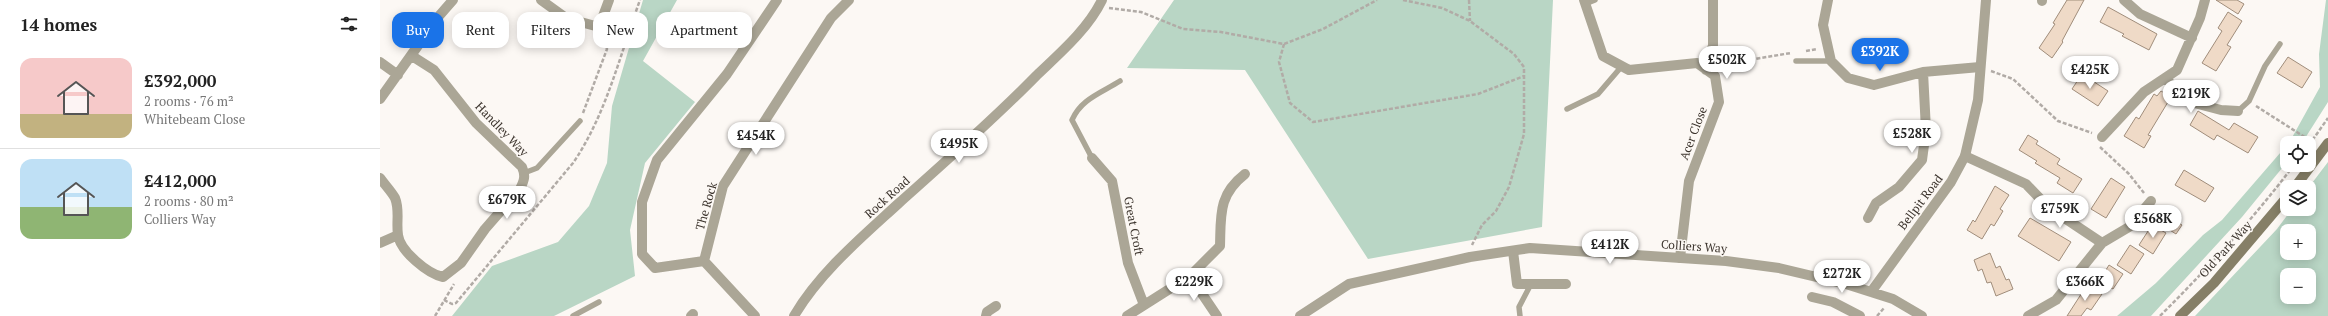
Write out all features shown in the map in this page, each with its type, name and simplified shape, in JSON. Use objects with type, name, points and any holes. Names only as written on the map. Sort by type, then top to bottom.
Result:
[{"type":"main road","points":[[2300,180],[2328,143]]},
{"type":"main road","name":"Old Park Way","points":[[2180,316],[2214,283],[2280,205]]},
{"type":"street","points":[[380,100],[439,16],[453,0]]},
{"type":"street","points":[[541,0],[566,18],[593,25]]},
{"type":"street","points":[[605,12],[609,0]]},
{"type":"street","points":[[755,316],[704,262],[655,268],[642,254],[642,202],[657,160],[727,74],[777,0]]},
{"type":"street","name":"The Rock","points":[[704,262],[723,186],[831,18],[849,0]]},
{"type":"street","points":[[1706,70],[1713,45],[1713,0]]},
{"type":"street","points":[[1828,0],[1823,25],[1831,61],[1848,78],[1874,85],[1923,72],[1980,67]]},
{"type":"street","name":"Bellpit Road","points":[[1871,292],[1951,182],[1966,156],[1978,100],[1986,0]]},
{"type":"street","points":[[2124,0],[2140,14],[2192,38]]},
{"type":"street","points":[[2102,136],[2144,92],[2177,70],[2200,18],[2204,0]]},
{"type":"street","points":[[1588,1],[1603,56],[1629,70],[1697,63],[1715,76]]},
{"type":"street","name":"Rock Road","points":[[794,316],[808,295],[850,249],[1020,92],[1077,35],[1100,3]]},
{"type":"street","name":"Handley Way","points":[[412,56],[434,70],[476,123],[493,141],[516,161],[524,173],[524,182],[520,189],[485,229],[456,269]]},
{"type":"street","points":[[380,62],[398,75]]},
{"type":"street","points":[[1868,218],[1876,203],[1899,187],[1922,160],[1926,130],[1923,72]]},
{"type":"street","name":"Acer Close","points":[[1680,258],[1689,181],[1719,102],[1715,76]]},
{"type":"street","points":[[2166,78],[2183,100],[2221,110],[2238,111]]},
{"type":"street","points":[[1966,156],[2026,184],[2048,207],[2102,243]]},
{"type":"street","name":"Great Croft","points":[[1092,158],[1112,181],[1128,263],[1144,305]]},
{"type":"street","points":[[1127,316],[1190,276],[1220,246],[1221,210],[1232,184],[1245,174]]},
{"type":"street","points":[[380,178],[394,198],[398,211],[398,236],[400,243],[407,252],[432,275],[443,277],[456,269]]},
{"type":"street","points":[[2028,316],[2056,300],[2102,243],[2129,227],[2151,201]]},
{"type":"street","points":[[380,243],[398,236]]},
{"type":"street","name":"Colliers Way","points":[[1305,314],[1348,284],[1470,257],[1530,248],[1680,258],[1779,268],[1846,284],[1893,299],[1922,316]]},
{"type":"street","points":[[1513,251],[1516,284],[1566,284]]},
{"type":"street","points":[[1190,276],[1217,316]]},
{"type":"street","points":[[1812,297],[1833,302],[1860,316]]},
{"type":"street","points":[[986,316],[987,312],[996,306]]},
{"type":"lane","points":[[2238,111],[2249,101],[2265,66],[2280,44]]},
{"type":"lane","points":[[1796,62],[1831,61]]},
{"type":"lane","points":[[1567,109],[1598,94],[1622,66]]},
{"type":"lane","points":[[1092,158],[1072,120],[1076,109],[1088,98],[1120,81]]},
{"type":"lane","points":[[524,173],[537,168],[580,121]]},
{"type":"lane","points":[[1520,316],[1519,307],[1531,284]]},
{"type":"lane","points":[[573,316],[600,302]]},
{"type":"path","points":[[444,300],[452,304],[456,303],[584,148],[595,127],[640,0]]},
{"type":"path","points":[[1100,3],[1140,12],[1183,29],[1222,32],[1284,44],[1323,29],[1377,0]]},
{"type":"path","points":[[1403,0],[1442,8],[1470,21],[1514,54],[1524,67],[1524,134],[1509,187],[1496,211],[1482,225],[1473,241],[1470,257]]},
{"type":"path","points":[[1469,0],[1470,21]]},
{"type":"path","points":[[1284,44],[1279,62],[1290,103],[1313,122],[1478,94],[1524,76]]},
{"type":"path","points":[[1715,76],[1730,63],[1828,47]]},
{"type":"path","points":[[580,121],[607,48]]},
{"type":"path","points":[[1980,67],[2013,79],[2058,122],[2102,136],[2100,148],[2129,174],[2151,201]]},
{"type":"path","points":[[2249,101],[2304,136]]},
{"type":"path","points":[[2315,136],[2328,118]]},
{"type":"path","points":[[2160,316],[2203,274],[2265,203],[2289,172]]},
{"type":"path","points":[[435,316],[456,281],[456,269]]},
{"type":"green space","points":[[643,0],[677,0],[670,12],[656,12],[656,38],[643,61],[695,102],[645,163],[630,230],[635,276],[554,316],[452,316],[492,266],[558,242],[589,206],[607,163],[612,106],[629,48],[648,48],[648,12],[639,12]]},
{"type":"green space","points":[[1174,0],[1553,0],[1542,227],[1368,259],[1245,70],[1127,68]]},
{"type":"green space","points":[[2326,0],[2328,0],[2328,102],[2306,136],[2293,136],[2320,87],[2319,54]]},
{"type":"green space","points":[[2280,153],[2280,171],[2242,217],[2151,316],[2117,316],[2156,283],[2203,235],[2222,220]]},
{"type":"green space","points":[[2328,162],[2328,316],[2195,316],[2280,225],[2280,260],[2316,260],[2316,224],[2281,224],[2287,216],[2316,216],[2316,180],[2314,180]]},
{"type":"building","points":[[2067,0],[2084,0],[2062,41],[2063,42],[2052,58],[2039,48],[2055,24],[2053,23]]},
{"type":"building","points":[[2216,0],[2237,0],[2244,4],[2238,14]]},
{"type":"building","points":[[2108,7],[2157,34],[2149,50],[2122,36],[2124,34],[2100,22]]},
{"type":"building","points":[[2228,12],[2242,21],[2227,45],[2231,47],[2216,71],[2202,63],[2222,31],[2218,28]]},
{"type":"building","points":[[2288,57],[2312,72],[2302,88],[2277,73]]},
{"type":"building","points":[[2082,74],[2108,91],[2098,106],[2072,89]]},
{"type":"building","points":[[2161,91],[2171,97],[2148,135],[2151,136],[2144,148],[2124,136],[2136,117],[2139,119],[2154,94],[2157,96]]},
{"type":"building","points":[[2198,111],[2229,130],[2234,123],[2258,137],[2248,153],[2217,135],[2214,140],[2190,125]]},
{"type":"building","points":[[2028,135],[2038,141],[2036,144],[2060,159],[2057,164],[2082,179],[2073,193],[2057,183],[2060,178],[2035,163],[2037,161],[2019,150]]},
{"type":"building","points":[[2184,170],[2214,188],[2205,202],[2175,185]]},
{"type":"building","points":[[2111,178],[2125,187],[2106,218],[2091,209]]},
{"type":"building","points":[[1995,186],[2009,195],[2000,209],[2003,211],[1994,226],[1991,224],[1982,239],[1967,230],[1973,220],[1975,222]]},
{"type":"building","points":[[2168,216],[2182,225],[2176,234],[2162,225]]},
{"type":"building","points":[[2030,218],[2071,242],[2059,261],[2018,236]]},
{"type":"building","points":[[2152,225],[2166,233],[2153,254],[2139,245]]},
{"type":"building","points":[[2130,245],[2144,254],[2131,274],[2117,265]]},
{"type":"building","points":[[1990,253],[1996,268],[2000,266],[2006,280],[2009,279],[2013,289],[1996,296],[1991,282],[1987,283],[1982,269],[1978,271],[1974,260]]},
{"type":"building","points":[[2109,265],[2123,274],[2113,289],[2099,281]]},
{"type":"building","points":[[2087,285],[2102,294],[2091,310],[2087,308],[2081,316],[2067,316]]}]
